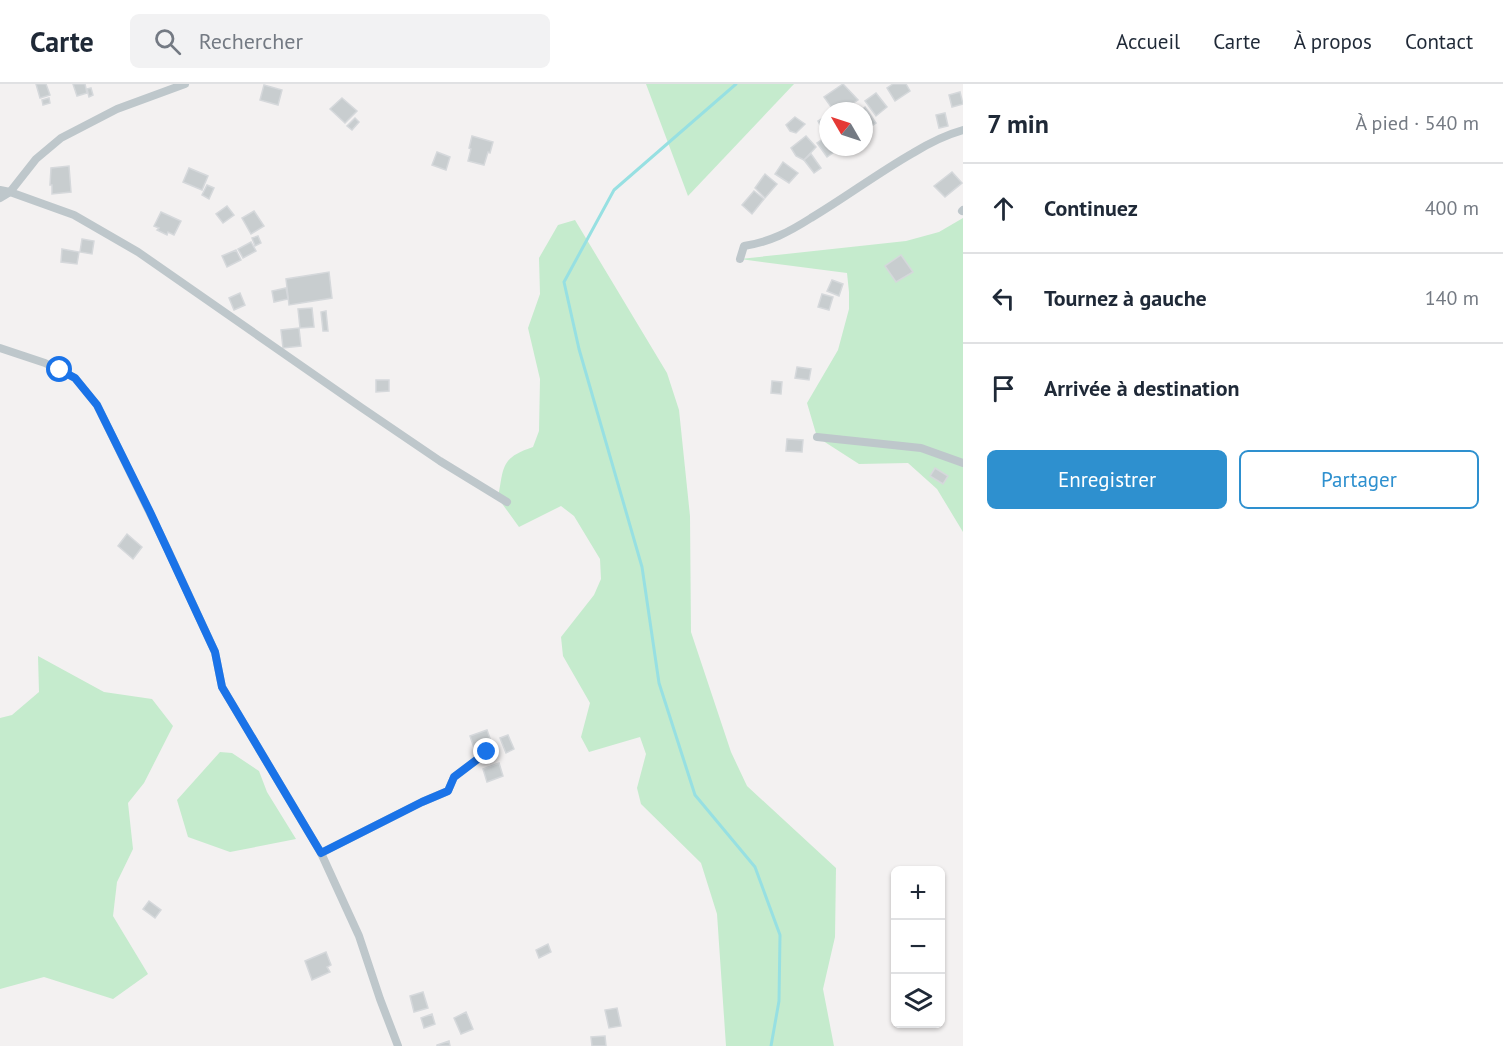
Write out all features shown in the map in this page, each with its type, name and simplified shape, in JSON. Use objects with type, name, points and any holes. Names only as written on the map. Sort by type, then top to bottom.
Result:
[{"type":"street","points":[[0,198],[10,192],[36,159],[61,138],[117,109],[185,84]]},
{"type":"street","points":[[740,259],[744,246],[760,244],[784,234],[888,167],[948,134],[963,130]]},
{"type":"street","points":[[0,190],[75,215],[138,252],[440,461],[507,502]]},
{"type":"street","points":[[0,348],[45,363],[75,378],[97,405],[143,497],[215,652],[222,687],[321,853],[359,936],[398,1046]]},
{"type":"street","points":[[817,437],[921,448],[963,463]]},
{"type":"street","points":[[321,853],[448,791],[454,777],[487,752]]},
{"type":"green space","points":[[646,84],[794,84],[688,196]]},
{"type":"green space","points":[[963,218],[963,532],[937,489],[908,463],[859,464],[817,437],[807,403],[838,350],[849,309],[847,273],[740,259],[906,241],[939,232]]},
{"type":"green space","points":[[575,220],[667,373],[679,410],[690,516],[691,632],[731,752],[747,786],[836,868],[835,937],[823,989],[834,1046],[726,1046],[717,914],[701,863],[641,804],[637,788],[646,754],[640,737],[589,752],[581,737],[590,703],[563,656],[561,637],[594,595],[601,579],[600,559],[574,516],[561,506],[519,527],[498,498],[505,465],[514,455],[533,447],[539,431],[540,379],[528,328],[540,294],[539,258],[558,225]]},
{"type":"green space","points":[[38,656],[104,692],[152,699],[173,726],[144,783],[128,803],[133,849],[117,882],[113,916],[148,974],[113,999],[44,977],[0,989],[0,718],[12,715],[39,692]]},
{"type":"green space","points":[[220,752],[232,753],[259,771],[267,792],[296,839],[230,852],[188,837],[177,800]]},
{"type":"building","points":[[36,84],[46,84],[50,95],[40,98]]},
{"type":"building","points":[[73,84],[85,84],[87,93],[77,96]]},
{"type":"building","points":[[843,84],[858,100],[855,102],[828,102],[824,97]]},
{"type":"building","points":[[893,84],[906,84],[910,91],[895,101],[887,88]]},
{"type":"building","points":[[264,85],[282,90],[278,105],[260,100]]},
{"type":"building","points":[[91,88],[93,95],[89,97],[87,89]]},
{"type":"building","points":[[960,92],[963,104],[952,107],[949,95]]},
{"type":"building","points":[[876,93],[887,107],[876,116],[873,112],[873,102],[865,101]]},
{"type":"building","points":[[49,98],[50,103],[43,105],[42,100]]},
{"type":"building","points":[[342,98],[357,111],[345,123],[330,109]]},
{"type":"building","points":[[945,113],[948,126],[939,128],[936,115]]},
{"type":"building","points":[[795,117],[805,124],[796,133],[790,131],[786,125]]},
{"type":"building","points":[[355,118],[359,122],[352,130],[347,126]]},
{"type":"building","points":[[472,136],[493,142],[484,165],[468,161]]},
{"type":"building","points":[[806,136],[816,147],[804,160],[796,156],[791,148]]},
{"type":"building","points":[[437,152],[450,157],[446,170],[432,165]]},
{"type":"building","points":[[811,154],[821,168],[814,173],[804,160]]},
{"type":"building","points":[[783,162],[798,173],[789,183],[775,174]]},
{"type":"building","points":[[69,166],[71,192],[52,194],[51,168]]},
{"type":"building","points":[[189,168],[208,176],[202,190],[183,182]]},
{"type":"building","points":[[952,172],[962,183],[945,197],[934,186]]},
{"type":"building","points":[[765,174],[777,184],[765,198],[755,188]]},
{"type":"building","points":[[207,185],[214,188],[209,199],[202,195]]},
{"type":"building","points":[[754,191],[764,199],[752,214],[742,205]]},
{"type":"building","points":[[227,206],[234,215],[223,223],[216,214]]},
{"type":"building","points":[[254,211],[264,226],[251,234],[242,218]]},
{"type":"building","points":[[161,212],[181,221],[174,235],[168,232],[167,235],[154,226]]},
{"type":"building","points":[[258,236],[261,243],[255,246],[252,238]]},
{"type":"building","points":[[82,239],[94,241],[92,254],[80,252]]},
{"type":"building","points":[[251,242],[256,251],[243,258],[238,249]]},
{"type":"building","points":[[62,249],[79,252],[77,264],[61,262]]},
{"type":"building","points":[[236,250],[241,260],[227,267],[222,256]]},
{"type":"building","points":[[901,255],[913,272],[896,282],[885,266]]},
{"type":"building","points":[[329,272],[332,298],[289,305],[286,279]]},
{"type":"building","points":[[832,280],[843,284],[839,296],[827,291]]},
{"type":"building","points":[[286,288],[288,299],[274,302],[272,291]]},
{"type":"building","points":[[240,293],[245,305],[234,310],[229,298]]},
{"type":"building","points":[[822,294],[833,297],[829,310],[818,307]]},
{"type":"building","points":[[312,308],[314,327],[300,328],[298,309]]},
{"type":"building","points":[[326,311],[328,331],[323,331],[321,312]]},
{"type":"building","points":[[299,328],[301,346],[283,348],[281,330]]},
{"type":"building","points":[[797,367],[811,369],[809,380],[795,378]]},
{"type":"building","points":[[376,380],[389,380],[389,391],[376,392]]},
{"type":"building","points":[[772,381],[782,382],[781,394],[771,393]]},
{"type":"building","points":[[787,439],[803,440],[802,452],[786,451]]},
{"type":"building","points":[[935,468],[948,476],[943,484],[930,476]]},
{"type":"building","points":[[127,534],[142,547],[133,559],[118,546]]},
{"type":"building","points":[[487,730],[491,741],[474,748],[470,736]]},
{"type":"building","points":[[508,735],[514,749],[506,753],[500,738]]},
{"type":"building","points":[[499,763],[503,776],[487,782],[483,769]]},
{"type":"building","points":[[149,901],[161,910],[155,918],[143,909]]},
{"type":"building","points":[[548,944],[551,952],[539,958],[536,950]]},
{"type":"building","points":[[326,952],[331,965],[327,967],[330,972],[312,980],[305,961]]},
{"type":"building","points":[[423,992],[428,1008],[414,1012],[410,996]]},
{"type":"building","points":[[617,1008],[621,1026],[609,1028],[605,1010]]},
{"type":"building","points":[[466,1012],[473,1029],[461,1034],[454,1018]]},
{"type":"building","points":[[432,1014],[435,1024],[424,1028],[421,1018]]},
{"type":"building","points":[[605,1036],[606,1046],[592,1046],[591,1037]]},
{"type":"building","points":[[449,1041],[450,1046],[437,1046],[437,1045]]},
{"type":"waterway","points":[[736,84],[614,190],[564,282],[579,349],[642,567],[659,683],[695,795],[755,867],[780,935],[779,1001],[771,1046]]},
{"type":"route","points":[[60,370],[75,378],[97,405],[215,652],[222,687],[321,853],[448,791],[454,777],[487,752]]}]
